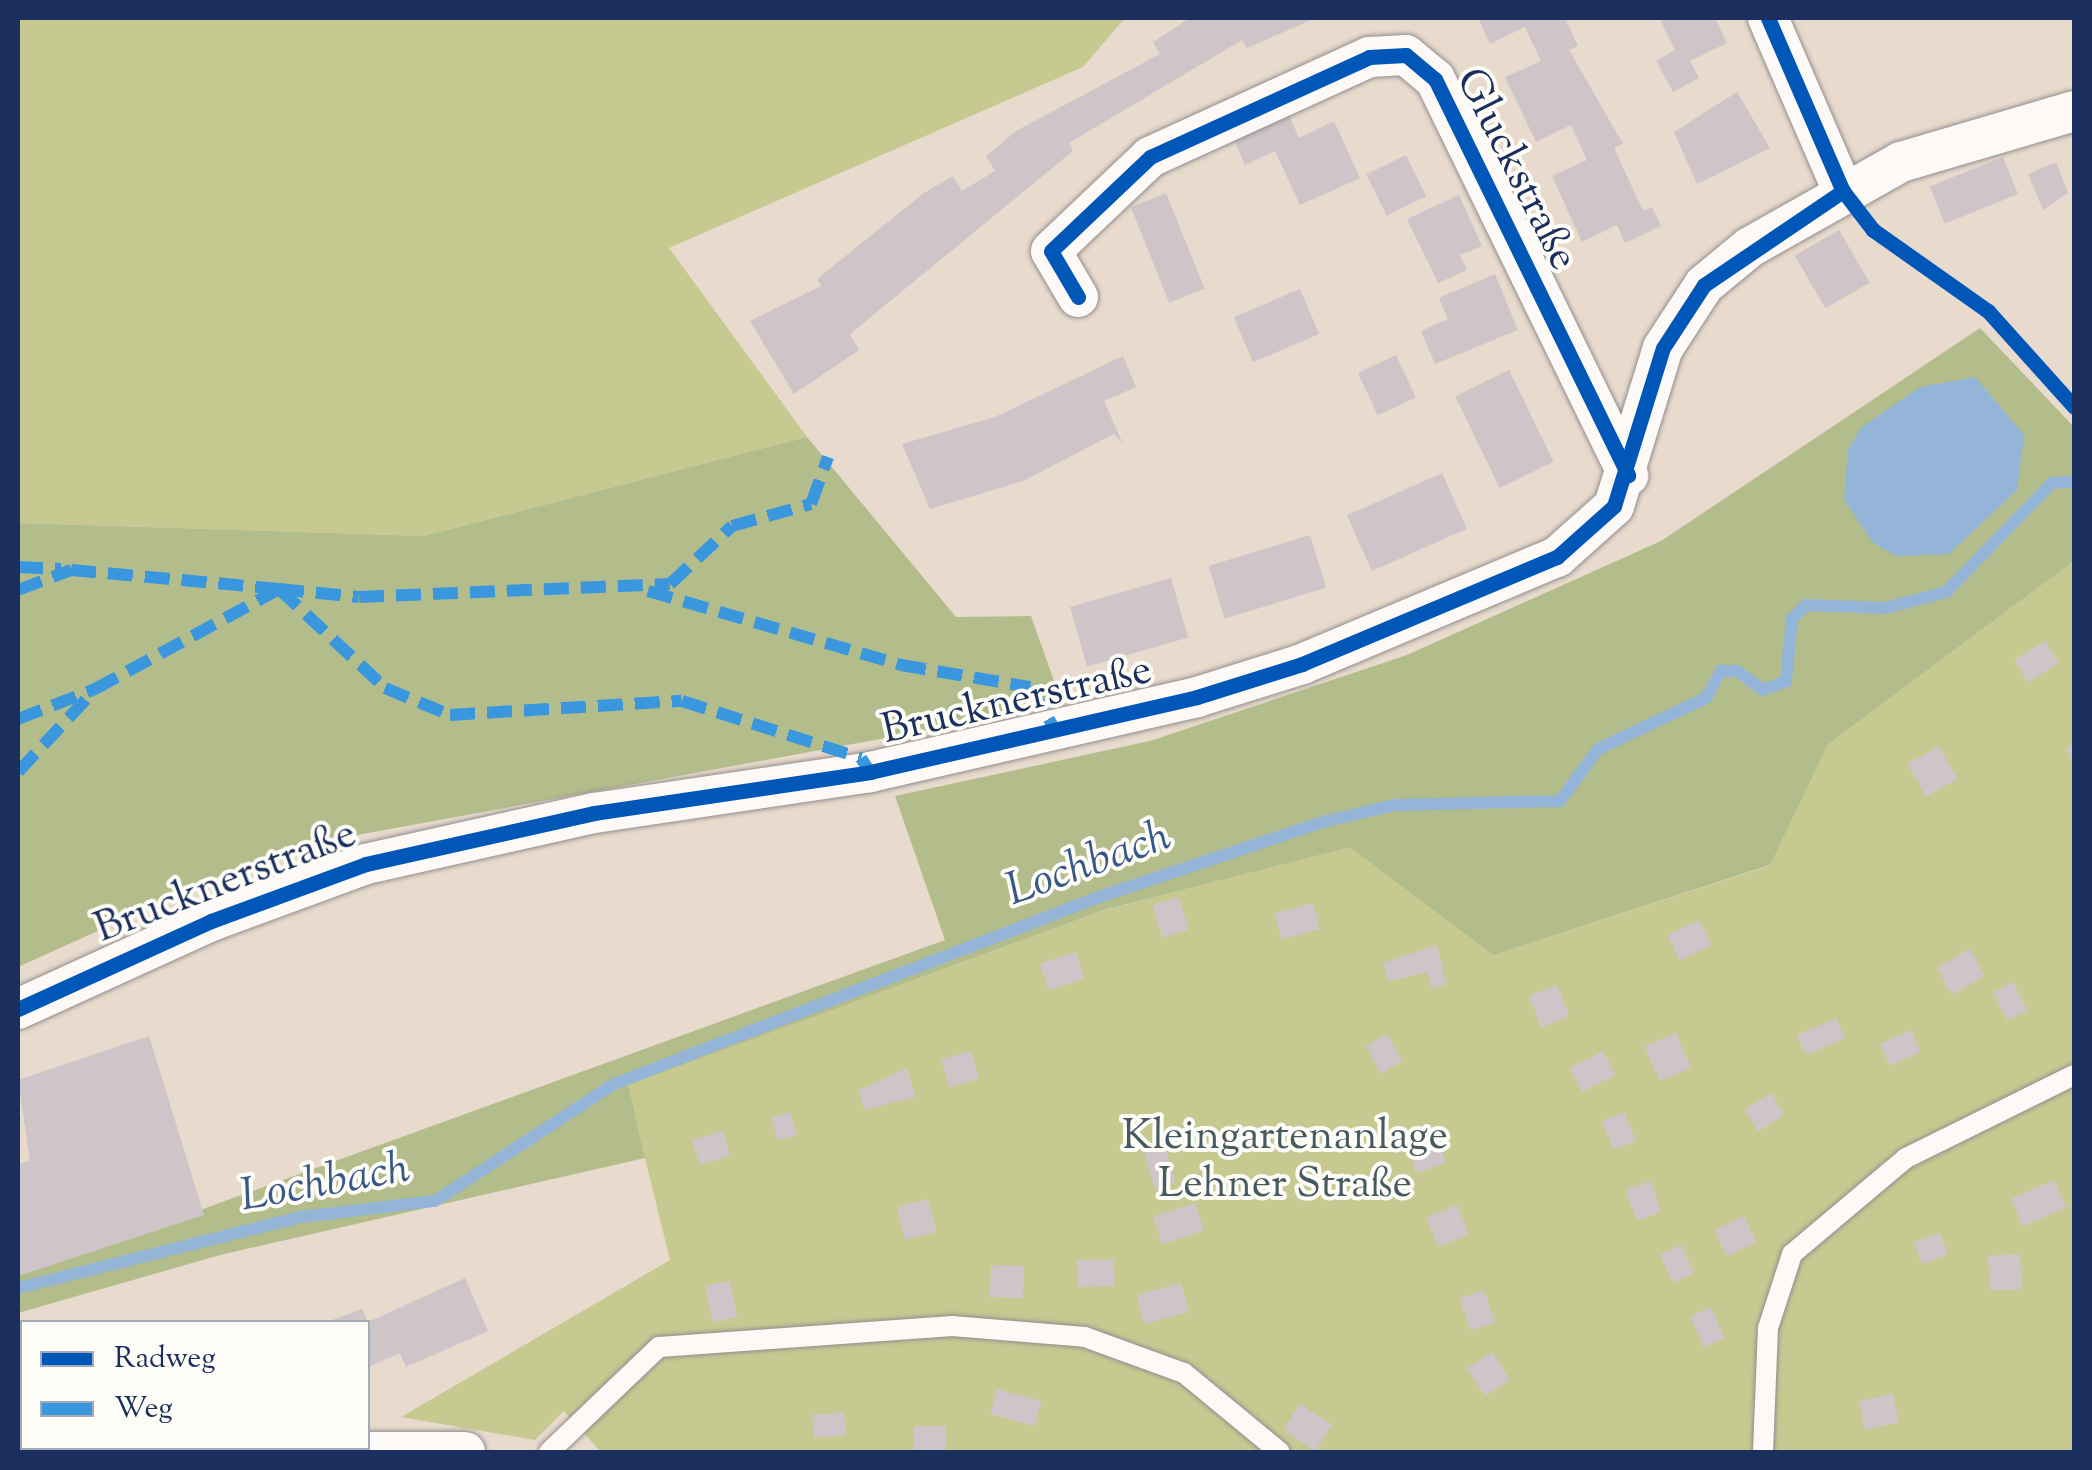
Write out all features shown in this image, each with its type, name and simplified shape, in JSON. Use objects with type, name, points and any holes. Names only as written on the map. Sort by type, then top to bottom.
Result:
[{"type":"street","points":[[1768,18],[1843,191]]},
{"type":"street","name":"Gluckstraße","points":[[1078,297],[1051,250],[1150,157],[1369,56],[1406,54],[1434,79],[1628,475]]},
{"type":"street","name":"Brucknerstraße","points":[[18,1009],[193,928],[366,864],[594,813],[870,772],[1057,733],[1302,664],[1558,557],[1589,536],[1628,475],[1663,348],[1704,285],[1843,191],[1901,162],[2074,111]]},
{"type":"street","points":[[349,1452],[465,1452]]},
{"type":"lane","points":[[1763,1452],[1766,1361],[1780,1278],[1821,1224],[1906,1158],[2074,1075]]},
{"type":"lane","points":[[548,1452],[659,1347],[952,1326],[1085,1337],[1184,1374],[1280,1452]]},
{"type":"green space","points":[[18,18],[1125,18],[1083,67],[669,248],[807,437],[424,536],[18,523]]},
{"type":"green space","points":[[1980,328],[2074,427],[2074,561],[1828,744],[1770,865],[1493,955],[1350,847],[1104,910],[628,1085],[645,1158],[220,1255],[18,1313],[18,1276],[945,940],[895,796],[1150,741],[1407,655],[1661,541]]},
{"type":"green space","points":[[807,437],[956,617],[1031,616],[1059,695],[967,723],[330,840],[217,877],[18,967],[18,523],[424,536]]},
{"type":"green space","name":"Kleingartenanlage Lehner Straße","points":[[2074,561],[2074,1452],[601,1452],[564,1411],[535,1440],[401,1417],[670,1260],[627,1085],[1098,912],[1350,846],[1493,955],[1769,866],[1827,744]]},
{"type":"water","points":[[1975,377],[2024,435],[2017,490],[1949,554],[1896,556],[1873,543],[1844,500],[1848,449],[1862,427],[1920,387]]},
{"type":"building","points":[[1190,18],[1316,18],[1247,48],[1242,40],[1069,143],[1073,151],[850,334],[859,350],[794,394],[750,321],[821,286],[817,279],[924,193],[953,176],[962,191],[995,171],[986,156],[1016,131],[1160,54],[1153,42]]},
{"type":"building","points":[[1478,18],[1565,18],[1578,46],[1569,50],[1623,144],[1614,148],[1643,211],[1652,207],[1661,226],[1625,243],[1617,225],[1582,242],[1552,176],[1587,160],[1571,125],[1536,142],[1505,77],[1541,61],[1525,27],[1490,44]]},
{"type":"building","points":[[1659,18],[1715,18],[1727,43],[1690,61],[1699,78],[1673,92],[1656,61],[1675,50]]},
{"type":"building","points":[[1737,92],[1770,148],[1697,184],[1674,132]]},
{"type":"building","points":[[1289,115],[1299,138],[1334,121],[1360,178],[1300,205],[1275,151],[1245,165],[1234,140]]},
{"type":"building","points":[[1406,155],[1426,196],[1387,216],[1366,174]]},
{"type":"building","points":[[2003,157],[2018,194],[1945,224],[1930,187]]},
{"type":"building","points":[[2056,162],[2068,193],[2043,210],[2028,174]]},
{"type":"building","points":[[1166,193],[1205,288],[1169,303],[1131,207]]},
{"type":"building","points":[[1459,195],[1482,246],[1460,255],[1467,270],[1438,283],[1407,219]]},
{"type":"building","points":[[1839,230],[1870,283],[1825,308],[1795,256]]},
{"type":"building","points":[[1495,274],[1518,330],[1435,364],[1421,331],[1448,319],[1439,298]]},
{"type":"building","points":[[1300,289],[1319,334],[1253,362],[1234,317]]},
{"type":"building","points":[[1396,355],[1416,398],[1378,415],[1358,373]]},
{"type":"building","points":[[1123,356],[1136,387],[1104,401],[1123,444],[1114,434],[1023,481],[930,509],[902,444],[995,417]]},
{"type":"building","points":[[1509,370],[1554,462],[1500,488],[1455,396]]},
{"type":"building","points":[[1442,473],[1467,529],[1372,571],[1347,515]]},
{"type":"building","points":[[1310,535],[1326,588],[1225,619],[1209,566]]},
{"type":"building","points":[[1171,578],[1188,638],[1087,667],[1070,607]]},
{"type":"building","points":[[2045,641],[2059,663],[2028,682],[2014,660]]},
{"type":"building","points":[[2074,744],[2074,768],[2066,748]]},
{"type":"building","points":[[1939,746],[1957,779],[1926,797],[1908,763]]},
{"type":"building","points":[[1179,897],[1189,930],[1162,938],[1152,905]]},
{"type":"building","points":[[1313,903],[1320,929],[1281,939],[1274,913]]},
{"type":"building","points":[[1699,920],[1711,945],[1680,961],[1668,935]]},
{"type":"building","points":[[1437,945],[1446,985],[1431,988],[1427,972],[1388,982],[1383,963]]},
{"type":"building","points":[[1970,949],[1985,976],[1952,995],[1937,967]]},
{"type":"building","points":[[1076,952],[1085,979],[1049,990],[1040,964]]},
{"type":"building","points":[[2013,982],[2027,1011],[2007,1020],[1993,992]]},
{"type":"building","points":[[1557,985],[1569,1017],[1541,1027],[1529,996]]},
{"type":"building","points":[[1836,1018],[1845,1038],[1806,1056],[1797,1035]]},
{"type":"building","points":[[1911,1030],[1921,1052],[1890,1066],[1880,1044]]},
{"type":"building","points":[[1676,1033],[1691,1068],[1660,1081],[1645,1046]]},
{"type":"building","points":[[1387,1034],[1402,1062],[1381,1074],[1366,1045]]},
{"type":"building","points":[[149,1036],[204,1215],[18,1276],[18,1165],[30,1160],[18,1080]]},
{"type":"building","points":[[971,1051],[979,1079],[949,1087],[941,1060]]},
{"type":"building","points":[[1603,1051],[1615,1075],[1582,1092],[1570,1068]]},
{"type":"building","points":[[907,1068],[915,1097],[864,1110],[859,1090]]},
{"type":"building","points":[[1771,1093],[1784,1115],[1758,1131],[1744,1109]]},
{"type":"building","points":[[790,1112],[797,1135],[778,1141],[771,1118]]},
{"type":"building","points":[[1624,1112],[1636,1141],[1613,1150],[1602,1121]]},
{"type":"building","points":[[1434,1130],[1446,1163],[1417,1173],[1405,1141]]},
{"type":"building","points":[[723,1131],[730,1156],[699,1165],[692,1140]]},
{"type":"building","points":[[1165,1147],[1176,1182],[1155,1189],[1144,1153]]},
{"type":"building","points":[[2054,1180],[2066,1207],[2023,1227],[2011,1199]]},
{"type":"building","points":[[1650,1181],[1661,1212],[1637,1221],[1626,1190]]},
{"type":"building","points":[[928,1199],[936,1232],[905,1240],[897,1207]]},
{"type":"building","points":[[1195,1203],[1204,1231],[1162,1244],[1153,1217]]},
{"type":"building","points":[[1457,1205],[1469,1235],[1438,1247],[1426,1217]]},
{"type":"building","points":[[1744,1216],[1756,1242],[1726,1256],[1714,1230]]},
{"type":"building","points":[[1940,1233],[1948,1255],[1922,1264],[1914,1243]]},
{"type":"building","points":[[1681,1245],[1694,1273],[1673,1283],[1660,1255]]},
{"type":"building","points":[[2020,1254],[2022,1289],[1990,1291],[1988,1256]]},
{"type":"building","points":[[1114,1259],[1115,1286],[1078,1287],[1077,1260]]},
{"type":"building","points":[[991,1265],[1024,1266],[1023,1298],[990,1297]]},
{"type":"building","points":[[465,1278],[488,1331],[406,1367],[400,1353],[370,1366],[370,1321]]},
{"type":"building","points":[[730,1281],[737,1317],[713,1322],[705,1286]]},
{"type":"building","points":[[1181,1283],[1189,1312],[1144,1324],[1137,1295]]},
{"type":"building","points":[[1484,1290],[1495,1322],[1470,1331],[1459,1298]]},
{"type":"building","points":[[1711,1307],[1725,1338],[1704,1347],[1690,1316]]},
{"type":"building","points":[[362,1309],[367,1320],[332,1320]]},
{"type":"building","points":[[1492,1352],[1510,1380],[1485,1396],[1467,1368]]},
{"type":"building","points":[[997,1389],[1041,1401],[1035,1426],[990,1414]]},
{"type":"building","points":[[1893,1394],[1899,1422],[1865,1430],[1859,1401]]},
{"type":"building","points":[[1300,1404],[1332,1425],[1315,1451],[1283,1430]]},
{"type":"building","points":[[844,1412],[846,1435],[814,1438],[812,1415]]},
{"type":"building","points":[[914,1426],[946,1426],[946,1452],[914,1452]]},
{"type":"waterway","name":"Lochbach","points":[[18,1288],[300,1217],[435,1201],[614,1084],[1099,897],[1326,821],[1395,805],[1560,801],[1598,749],[1706,698],[1721,671],[1737,671],[1763,690],[1786,681],[1792,619],[1806,605],[1885,608],[1946,592],[2052,483],[2074,482]]},
{"type":"marked path","points":[[18,719],[95,689],[279,589],[359,597],[670,584],[732,526],[811,504],[828,457]]},
{"type":"marked path","points":[[18,567],[61,569]]},
{"type":"marked path","points":[[18,590],[71,570],[279,589],[385,688],[450,715],[682,701],[861,758],[870,772]]},
{"type":"marked path","points":[[648,591],[901,665],[1030,687],[1057,733]]},
{"type":"marked path","points":[[18,772],[92,693]]},
{"type":"cycle path","points":[[1768,18],[1843,191],[1873,230],[1988,311],[2074,407]]},
{"type":"cycle path","points":[[1078,297],[1051,251],[1150,157],[1369,57],[1406,55],[1435,79],[1628,475]]},
{"type":"cycle path","points":[[18,1009],[211,921],[366,864],[594,813],[870,772],[1197,697],[1302,664],[1557,557],[1614,506],[1663,348],[1704,285],[1843,191]]}]
